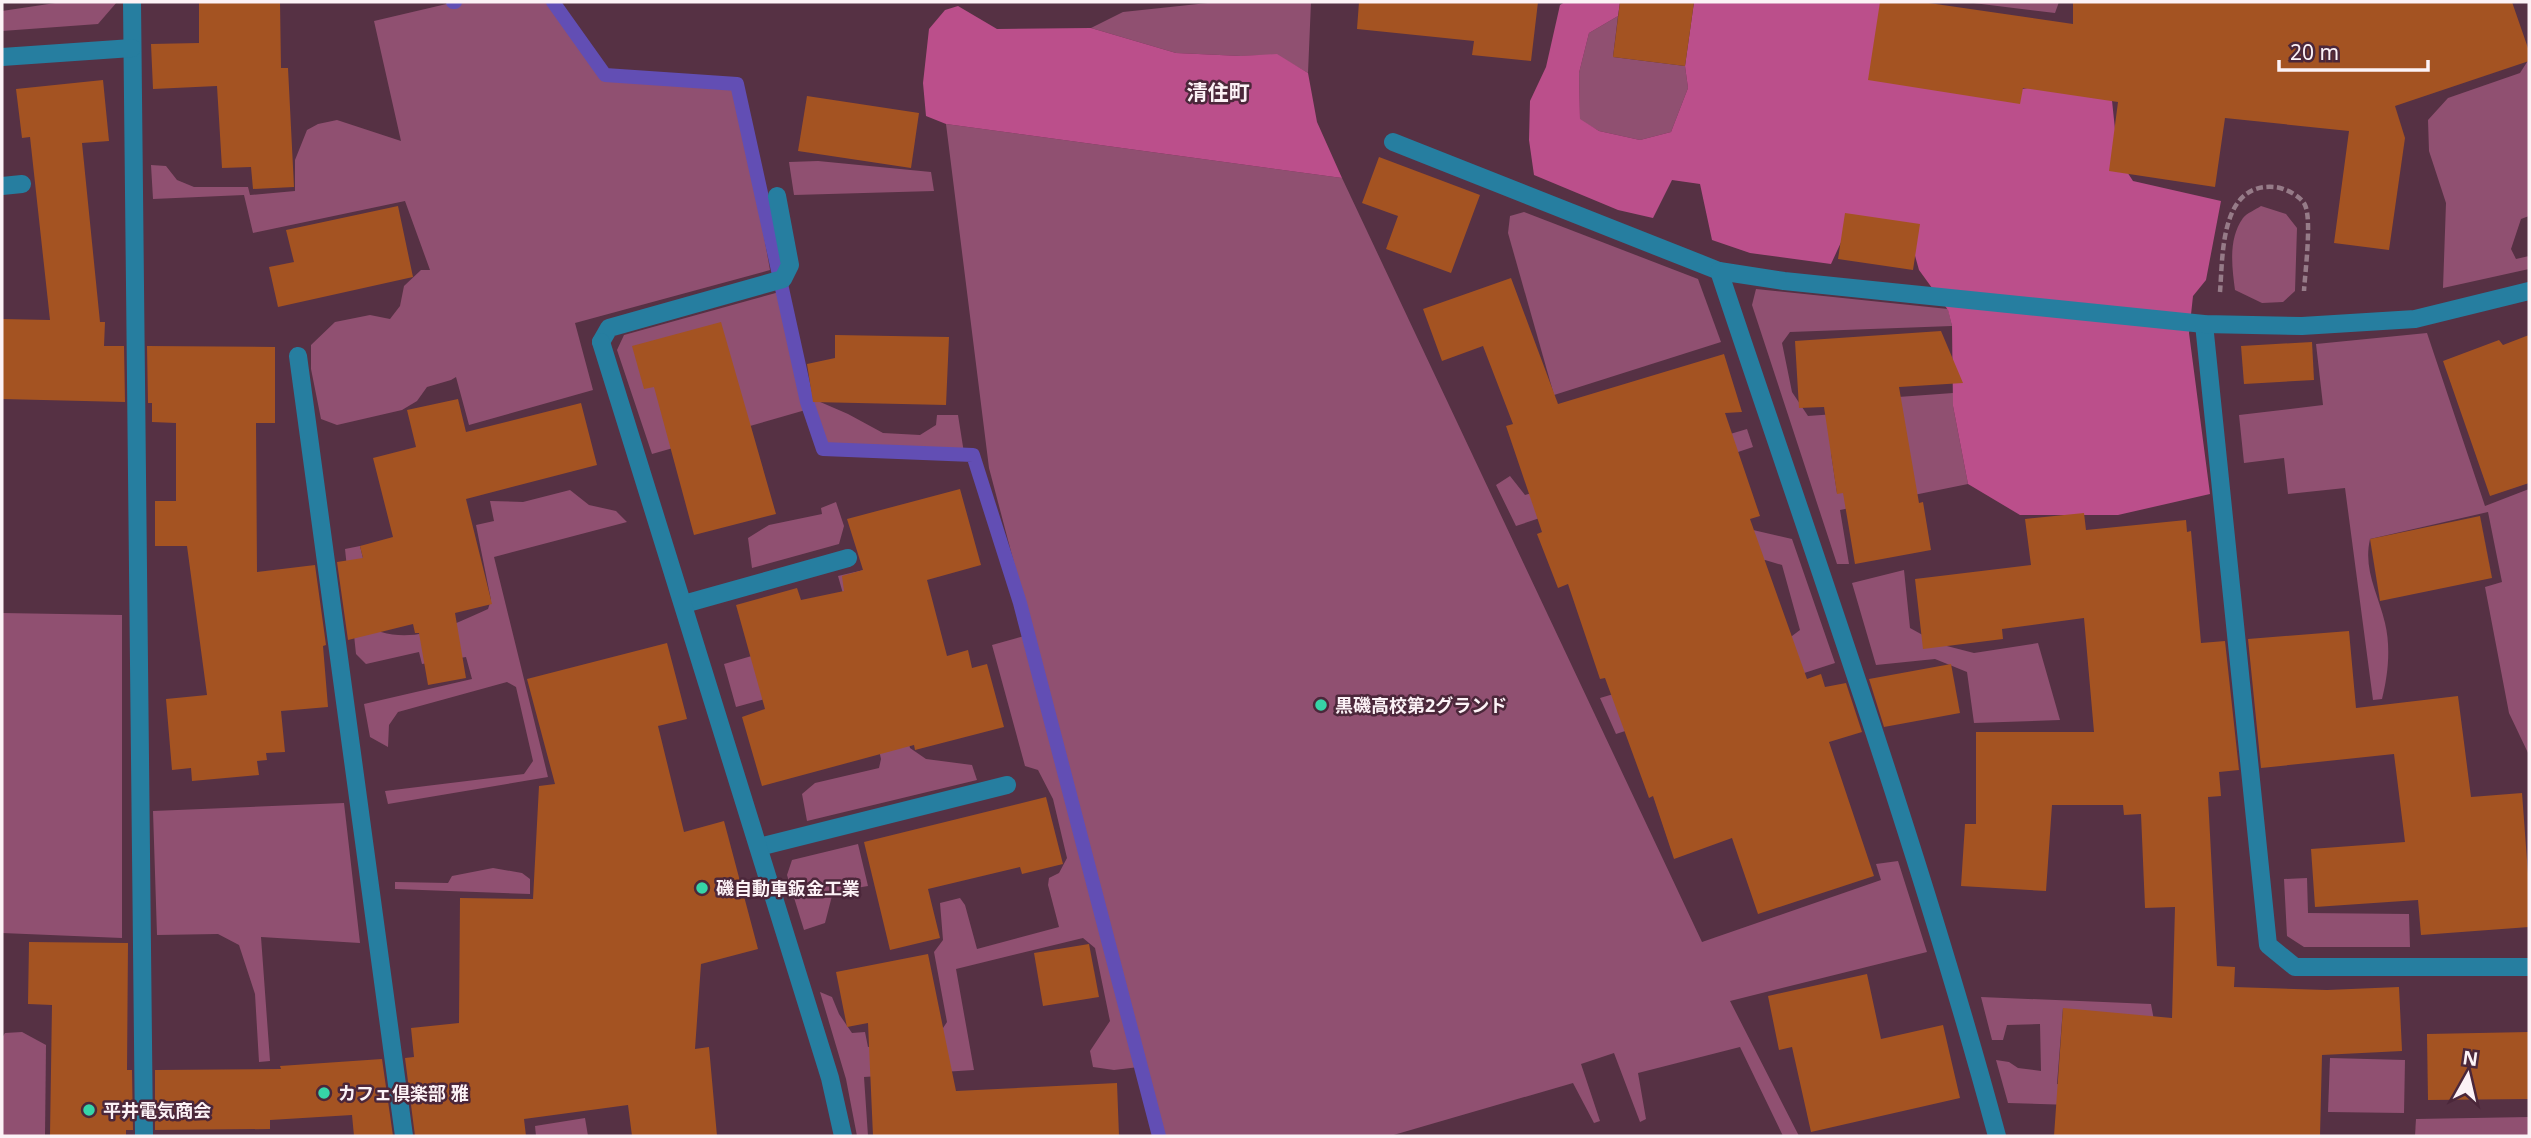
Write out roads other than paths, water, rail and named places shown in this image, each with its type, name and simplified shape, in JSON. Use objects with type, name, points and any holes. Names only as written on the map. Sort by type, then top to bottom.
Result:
[{"type":"street","points":[[132,2],[144,1136]]},
{"type":"street","points":[[2,57],[132,48]]},
{"type":"street","points":[[1393,142],[1719,271],[1784,281],[2210,324],[2302,326],[2415,318],[2529,291]]},
{"type":"street","points":[[2,186],[22,184]]},
{"type":"street","points":[[777,196],[790,265],[783,279],[609,328],[601,341],[831,1078],[843,1136]]},
{"type":"street","points":[[1719,271],[1959,996],[1997,1136]]},
{"type":"street","points":[[2210,324],[2268,944],[2295,967],[2529,967]]},
{"type":"street","points":[[298,356],[404,1136]]},
{"type":"street","points":[[684,604],[848,558]]},
{"type":"street","points":[[760,847],[1007,785]]},
{"type":"waterway","points":[[553,2],[605,75],[737,84],[807,402],[823,449],[973,455],[1020,603],[1159,1136]]},
{"type":"place","name":"黒磯高校第2グランド","points":[[1321,705]]},
{"type":"place","name":"磯自動車鈑金工業","points":[[702,888]]},
{"type":"place","name":"カフェ倶楽部 雅","points":[[324,1093]]},
{"type":"place","name":"平井電気商会","points":[[89,1110]]},
{"type":"district","name":"清住町","points":[[1218,92]]}]
